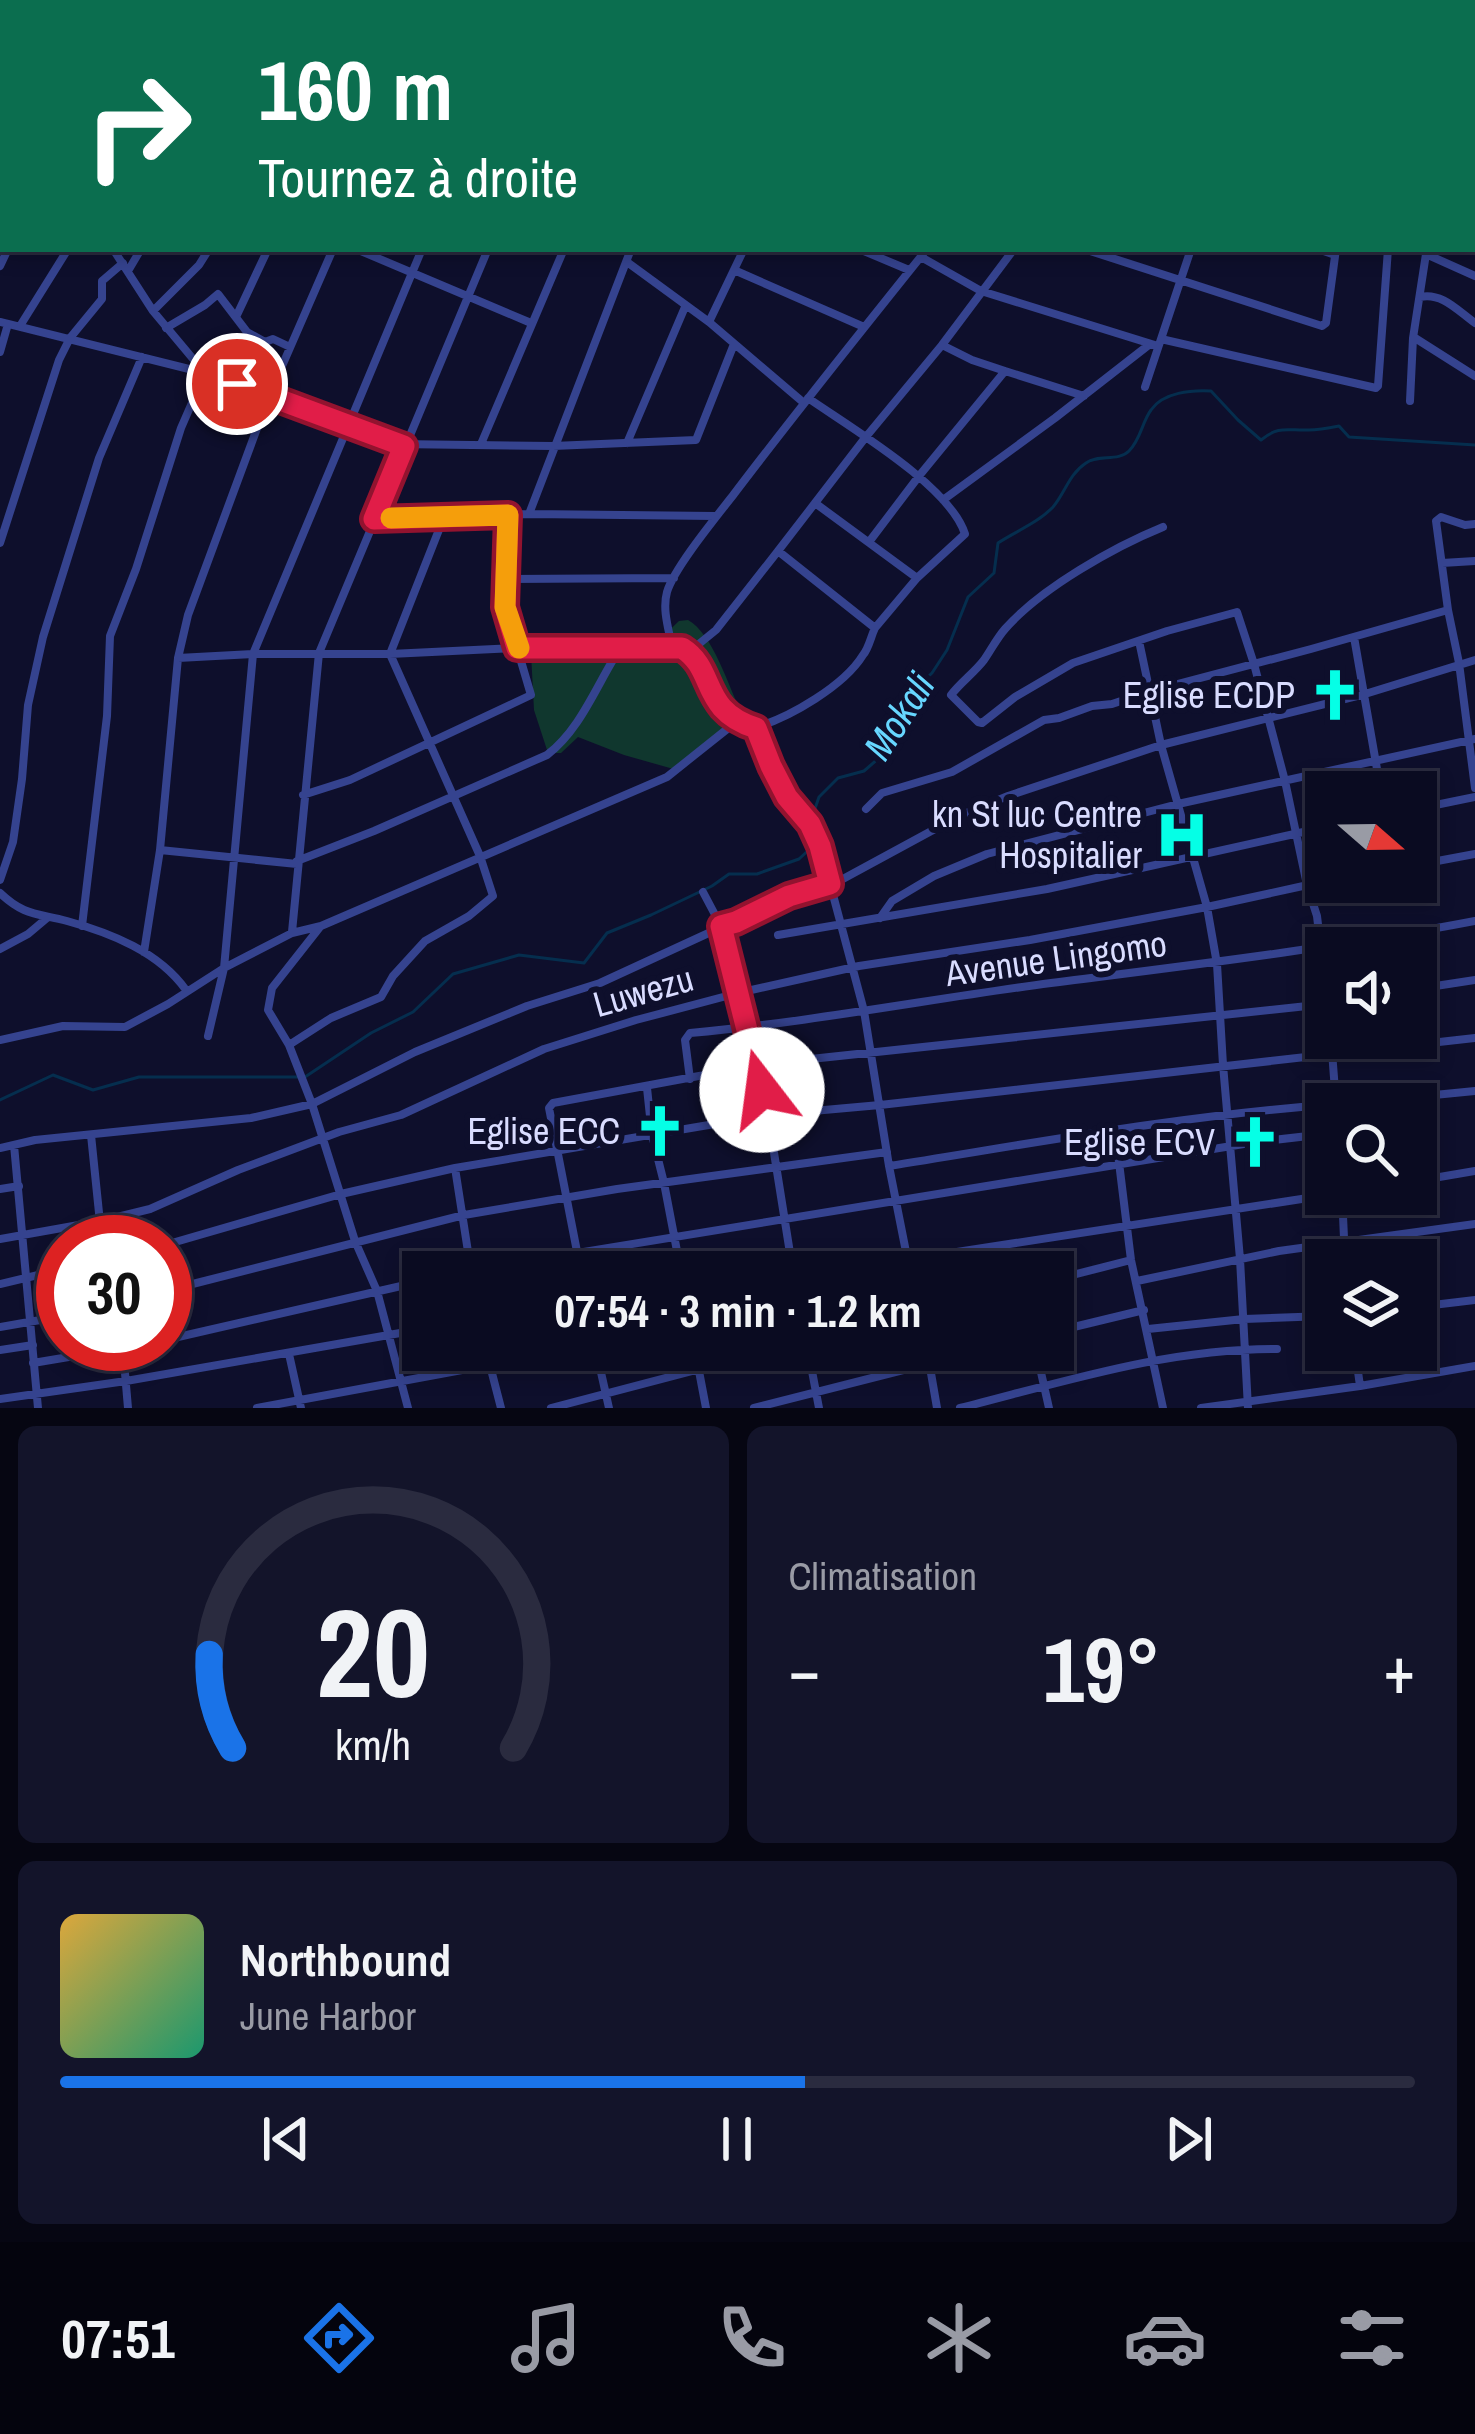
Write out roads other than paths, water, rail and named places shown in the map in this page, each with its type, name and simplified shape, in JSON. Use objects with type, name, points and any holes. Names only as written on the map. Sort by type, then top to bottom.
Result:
[{"type":"street","points":[[20,326],[66,252]]},
{"type":"street","points":[[114,252],[153,311],[205,373]]},
{"type":"street","points":[[0,543],[70,338],[102,299],[102,281],[138,252]]},
{"type":"street","points":[[153,311],[207,252]]},
{"type":"street","points":[[236,317],[267,252]]},
{"type":"street","points":[[145,952],[178,658],[188,616],[269,396],[332,252]]},
{"type":"street","points":[[363,252],[531,323]]},
{"type":"street","points":[[208,1036],[224,968],[253,654],[421,252]]},
{"type":"street","points":[[292,933],[319,653],[487,252]]},
{"type":"street","points":[[481,444],[563,252]]},
{"type":"street","points":[[529,514],[630,252]]},
{"type":"street","points":[[709,322],[743,252]]},
{"type":"street","points":[[866,252],[909,270]]},
{"type":"street","points":[[689,652],[716,630],[1012,252]]},
{"type":"street","points":[[1093,252],[1322,326],[1335,252]]},
{"type":"street","points":[[1145,387],[1190,252]]},
{"type":"street","points":[[672,647],[665,608],[674,578],[806,400],[924,253],[981,291],[1156,343],[1376,388],[1388,252]]},
{"type":"street","points":[[1410,401],[1413,338],[1426,254],[1475,276]]},
{"type":"street","points":[[178,658],[672,647],[689,652],[711,694],[736,722],[756,728],[787,716],[835,683],[862,657],[875,628],[917,578],[965,534],[964,527],[919,476],[806,400],[627,261]]},
{"type":"street","points":[[734,271],[864,327]]},
{"type":"street","points":[[166,328],[218,294],[248,332],[290,347]]},
{"type":"street","points":[[1420,297],[1442,298],[1475,323]]},
{"type":"street","points":[[627,443],[685,307]]},
{"type":"street","points":[[0,352],[4,323],[205,373],[404,446],[553,446],[697,440],[734,344]]},
{"type":"street","points":[[1413,338],[1475,376]]},
{"type":"street","points":[[943,500],[1156,343]]},
{"type":"street","points":[[942,345],[972,360],[1084,396]]},
{"type":"street","points":[[0,880],[13,842],[28,705],[43,637],[99,458],[142,357]]},
{"type":"street","points":[[869,542],[1005,371]]},
{"type":"street","points":[[82,926],[107,716],[110,637],[205,373]]},
{"type":"street","points":[[815,503],[917,578]]},
{"type":"street","points":[[374,519],[529,514],[717,516]]},
{"type":"street","points":[[303,795],[350,780],[531,694],[505,607],[508,515]]},
{"type":"street","points":[[289,1045],[331,1018],[381,997],[425,941],[469,916],[494,894],[390,654],[444,517]]},
{"type":"street","points":[[1437,803],[1475,792],[1438,518],[1475,524]]},
{"type":"street","points":[[1163,526],[1123,544],[1040,599],[1006,628],[951,694],[982,723],[1059,669],[1237,612],[1285,781],[1305,880]]},
{"type":"street","points":[[778,551],[875,628]]},
{"type":"street","points":[[1442,563],[1475,561]]},
{"type":"street","points":[[506,579],[674,578]]},
{"type":"street","points":[[866,809],[880,794],[952,772],[1043,720],[1448,610]]},
{"type":"street","points":[[1354,637],[1378,771]]},
{"type":"street","points":[[1139,640],[1161,745],[1207,907],[1217,964],[1248,1405]]},
{"type":"street","points":[[160,850],[297,863],[452,796],[553,751],[579,719],[620,647]]},
{"type":"street","points":[[0,1148],[35,1140],[251,1118],[312,1104],[416,1052],[527,1006],[600,983],[789,896],[830,884],[959,816],[1008,796],[1161,745],[1365,694],[1475,660]]},
{"type":"street","points":[[0,1040],[63,1026],[125,1027],[292,933],[321,926],[667,777],[736,722]]},
{"type":"street","points":[[756,728],[787,797],[810,824],[820,846],[864,1011],[905,1251]]},
{"type":"street","points":[[880,919],[892,901],[934,876],[987,854],[1178,804],[1471,740]]},
{"type":"street","points":[[778,935],[1047,889],[1305,831]]},
{"type":"street","points":[[1437,861],[1475,854]]},
{"type":"street","name":"Luwezu","points":[[125,1215],[322,1138],[401,1115],[544,1049],[636,1020],[852,968],[1030,940],[1305,885]]},
{"type":"street","points":[[0,892],[36,916],[82,926],[145,952],[167,967],[186,990]]},
{"type":"street","points":[[703,892],[721,926],[768,1115],[789,1251]]},
{"type":"street","points":[[0,949],[48,917]]},
{"type":"street","name":"Avenue Lingomo","points":[[1437,927],[1475,921]]},
{"type":"street","points":[[321,926],[272,988],[268,1010],[289,1045],[312,1104],[377,1291],[408,1408]]},
{"type":"street","name":"Avenue Lingomo","points":[[690,1079],[687,1034],[1305,949]]},
{"type":"street","points":[[1437,986],[1475,980]]},
{"type":"street","points":[[577,1251],[550,1105],[756,1066],[1305,1006]]},
{"type":"street","points":[[1437,1042],[1475,1038]]},
{"type":"street","points":[[192,1237],[341,1194],[497,1159],[768,1115],[1305,1057]]},
{"type":"street","points":[[647,1088],[677,1251]]},
{"type":"street","points":[[1437,1095],[1475,1091]]},
{"type":"street","points":[[889,1166],[1115,1130],[1305,1108]]},
{"type":"street","points":[[1115,1130],[1131,1260],[1163,1408]]},
{"type":"street","points":[[91,1135],[99,1215]]},
{"type":"street","points":[[591,1251],[1305,1137]]},
{"type":"street","points":[[14,1145],[38,1408]]},
{"type":"street","points":[[192,1284],[464,1215],[886,1152]]},
{"type":"street","points":[[455,1168],[467,1251]]},
{"type":"street","points":[[1437,1177],[1475,1171]]},
{"type":"street","points":[[0,1190],[19,1186]]},
{"type":"street","points":[[960,1251],[1305,1199]]},
{"type":"street","points":[[1377,1239],[1475,1224]]},
{"type":"street","name":"Luwezu","points":[[0,1239],[36,1233]]},
{"type":"street","points":[[1137,1281],[1305,1248]]},
{"type":"street","points":[[1074,1275],[1131,1260]]},
{"type":"street","points":[[0,1284],[36,1276]]},
{"type":"street","points":[[192,1334],[402,1286]]},
{"type":"street","points":[[1437,1305],[1475,1300]]},
{"type":"street","points":[[1074,1327],[1144,1310]]},
{"type":"street","points":[[1148,1329],[1305,1317]]},
{"type":"street","points":[[0,1327],[36,1322]]},
{"type":"street","points":[[0,1399],[402,1334]]},
{"type":"street","points":[[0,1350],[33,1345]]},
{"type":"street","points":[[960,1408],[1154,1360],[1277,1349]]},
{"type":"street","points":[[289,1354],[300,1404]]},
{"type":"street","points":[[1201,1408],[1248,1405],[1475,1366]]},
{"type":"street","points":[[125,1371],[128,1408]]},
{"type":"street","points":[[257,1408],[300,1404],[458,1371]]},
{"type":"street","points":[[491,1371],[501,1408]]},
{"type":"street","points":[[599,1371],[609,1408]]},
{"type":"street","points":[[550,1408],[694,1371]]},
{"type":"street","points":[[698,1371],[706,1408]]},
{"type":"street","points":[[812,1371],[819,1408]]},
{"type":"street","points":[[754,1408],[902,1371]]},
{"type":"street","points":[[930,1371],[937,1408]]},
{"type":"street","points":[[1041,1371],[1049,1408]]},
{"type":"street","points":[[1358,1371],[1360,1386]]},
{"type":"waterway","name":"Mokali","points":[[810,823],[819,797],[838,778],[864,771],[895,738],[912,692],[947,650],[968,597],[994,573],[998,543],[1047,512],[1086,463],[1129,451],[1151,410],[1163,399],[1211,391],[1261,440],[1279,431],[1339,426],[1349,437],[1475,445]]},
{"type":"waterway","name":"Mokali","points":[[0,1100],[53,1075],[93,1090],[139,1077],[305,1077],[371,1033],[413,1012],[453,974],[519,955],[584,963],[607,933],[729,874],[757,874],[799,859],[813,846],[812,838]]},
{"type":"place","name":"Eglise ECDP","points":[[1335,695]]},
{"type":"place","name":"kn St luc Centre Hospitalier","points":[[1182,835]]},
{"type":"place","name":"Eglise ECC","points":[[660,1131]]},
{"type":"place","name":"Eglise ECV","points":[[1255,1142]]}]
